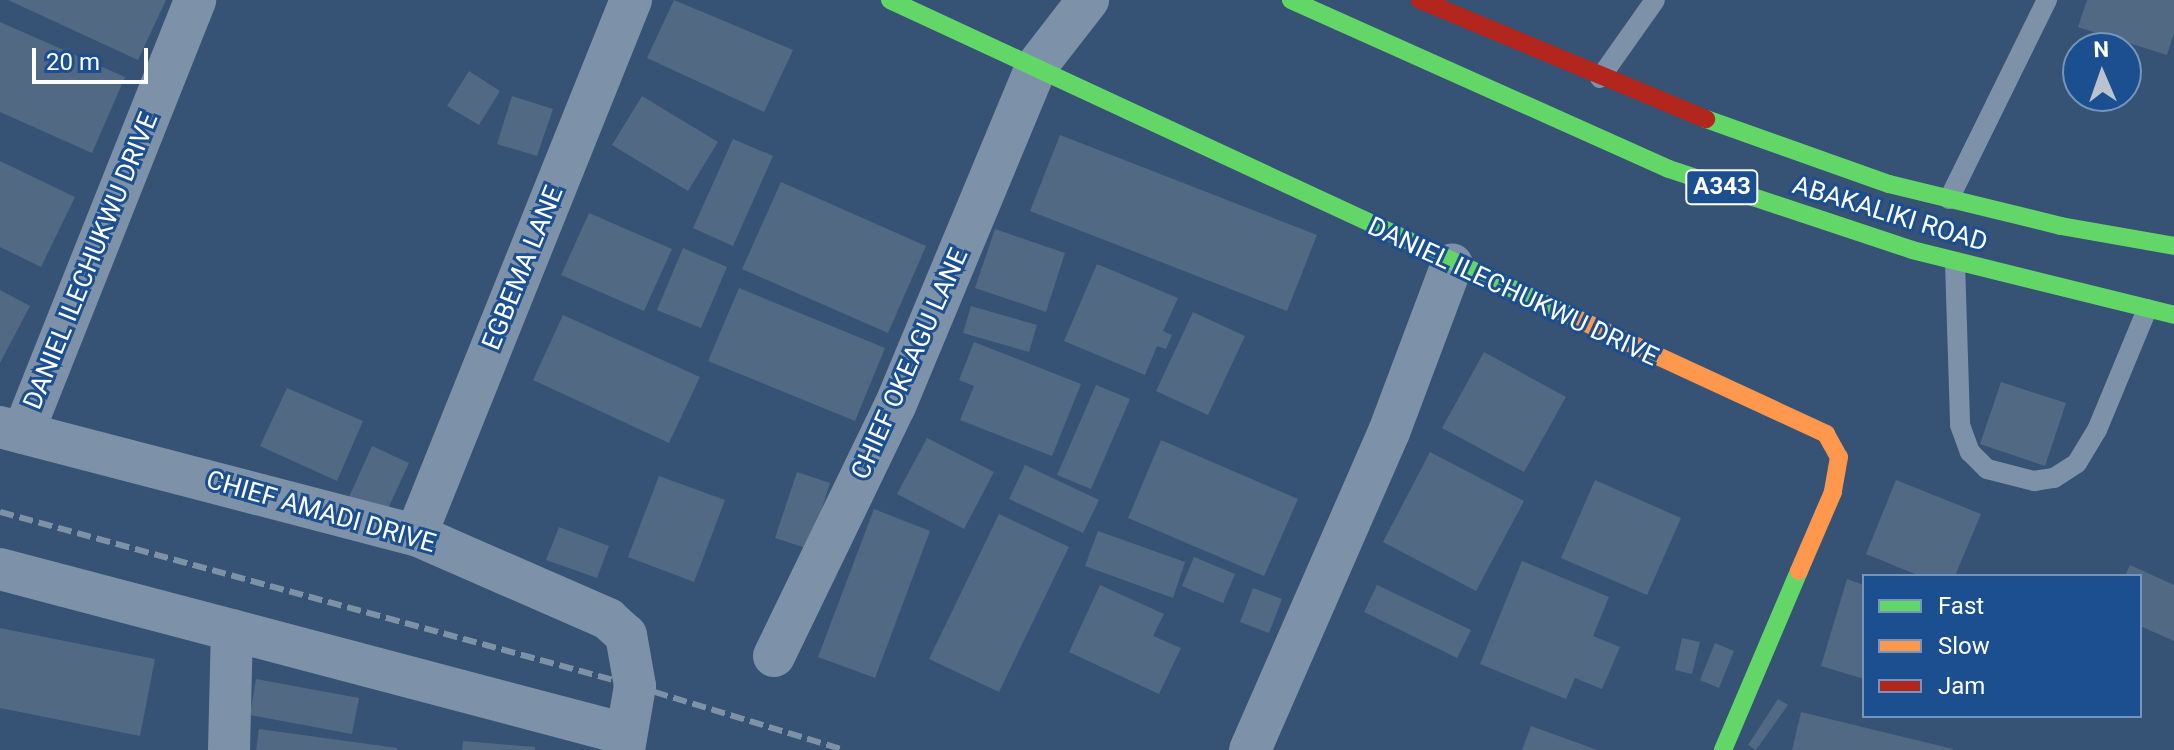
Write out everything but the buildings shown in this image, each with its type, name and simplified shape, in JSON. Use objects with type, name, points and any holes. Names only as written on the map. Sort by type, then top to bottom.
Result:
[{"type":"main road","name":"DANIEL ILECHUKWU DRIVE","points":[[890,0],[1452,264],[1826,434],[1839,457],[1833,492],[1723,750]]},
{"type":"main road","name":"ABAKALIKI ROAD","points":[[1291,0],[1669,169],[1955,262],[2174,315]]},
{"type":"main road","name":"ABAKALIKI ROAD","points":[[1420,0],[1600,78],[1741,134],[1949,199],[2174,246]]},
{"type":"street","name":"DANIEL ILECHUKWU DRIVE","points":[[11,430],[195,0]]},
{"type":"street","name":"EGBEMA LANE","points":[[416,535],[631,0]]},
{"type":"street","name":"CHIEF OKEAGU LANE","points":[[774,656],[895,406],[1036,67],[1088,0]]},
{"type":"street","points":[[1250,750],[1389,432],[1452,264]]},
{"type":"street","name":"CHIEF AMADI DRIVE","points":[[11,430],[416,535],[558,594],[608,619],[626,635],[635,686],[625,742]]},
{"type":"street","points":[[0,569],[232,630],[625,742]]},
{"type":"street","points":[[229,750],[232,630]]},
{"type":"lane","points":[[1600,78],[1655,0]]},
{"type":"lane","points":[[1949,199],[2047,0]]},
{"type":"lane","points":[[1955,262],[1960,425],[1970,452],[1987,469],[2034,481],[2054,478],[2077,463],[2097,430],[2147,309]]},
{"type":"railway","points":[[0,512],[635,686],[844,750]]},
{"type":"traffic: fast","points":[[890,0],[1582,321]]},
{"type":"traffic: fast","points":[[1291,0],[1669,169],[1912,250],[2174,315]]},
{"type":"traffic: fast","points":[[1706,119],[1889,184],[2061,226],[2174,246]]},
{"type":"traffic: fast","points":[[1723,750],[1799,571]]},
{"type":"traffic: slow","points":[[1582,321],[1826,434],[1839,457],[1833,492],[1799,571]]},
{"type":"traffic: jam","points":[[1420,0],[1706,119]]}]
